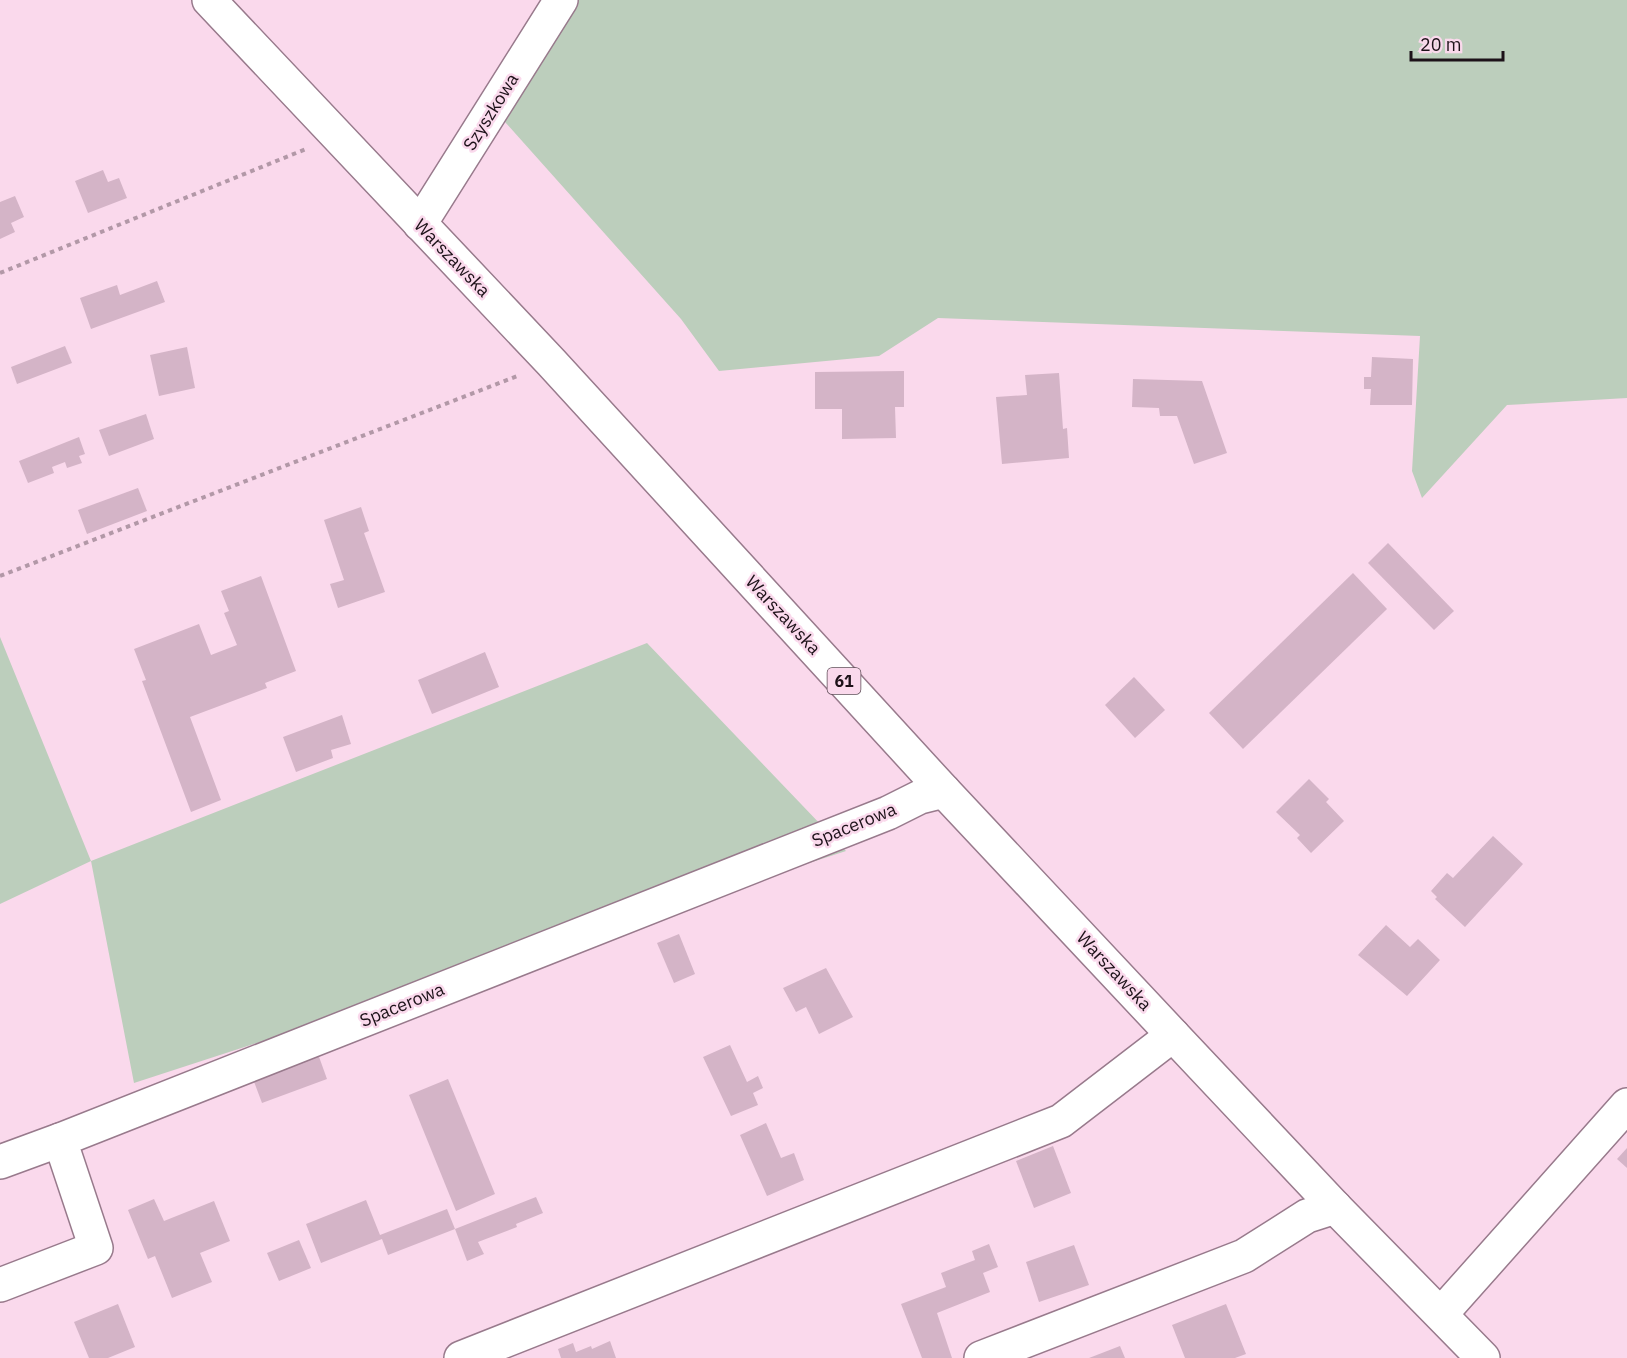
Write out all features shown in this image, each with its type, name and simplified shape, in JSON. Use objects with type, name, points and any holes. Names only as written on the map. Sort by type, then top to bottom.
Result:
[{"type":"main road","name":"Warszawska","points":[[209,0],[551,362],[1173,1035],[1335,1207],[1483,1358]]},
{"type":"main road","name":"Szyszkowa","points":[[420,225],[561,0]]},
{"type":"main road","name":"Spacerowa","points":[[0,1162],[888,813],[920,797],[945,790]]},
{"type":"main road","points":[[461,1358],[1061,1121],[1173,1035]]},
{"type":"main road","points":[[1442,1314],[1627,1105]]},
{"type":"main road","points":[[0,1285],[96,1248],[60,1140]]},
{"type":"main road","points":[[981,1358],[1244,1256],[1307,1216],[1335,1207]]},
{"type":"path","points":[[0,273],[315,145]]},
{"type":"path","points":[[0,576],[551,362]]},
{"type":"green space","points":[[579,0],[1627,0],[1627,398],[1507,405],[1422,498],[1412,471],[1420,336],[938,318],[879,356],[719,371],[681,319],[505,122]]},
{"type":"green space","points":[[0,637],[91,861],[0,904]]},
{"type":"green space","points":[[647,643],[846,851],[134,1083],[91,861]]},
{"type":"building","points":[[103,170],[108,182],[119,178],[127,198],[88,213],[75,181]]},
{"type":"building","points":[[15,196],[24,217],[11,223],[15,232],[0,239],[0,202]]},
{"type":"building","points":[[157,281],[165,302],[91,329],[80,298],[117,285],[120,295]]},
{"type":"building","points":[[65,346],[72,363],[17,384],[11,367]]},
{"type":"building","points":[[187,347],[195,388],[159,396],[150,355]]},
{"type":"building","points":[[1372,357],[1413,359],[1412,405],[1370,405],[1371,389],[1364,389],[1364,377],[1371,377]]},
{"type":"building","points":[[904,371],[904,407],[895,407],[896,438],[842,439],[842,409],[815,409],[815,372]]},
{"type":"building","points":[[1059,373],[1063,429],[1067,428],[1069,458],[1002,464],[996,397],[1027,395],[1025,375]]},
{"type":"building","points":[[1133,379],[1202,381],[1227,453],[1194,464],[1177,416],[1160,416],[1159,408],[1132,407]]},
{"type":"building","points":[[146,414],[154,439],[109,456],[99,430]]},
{"type":"building","points":[[79,437],[85,454],[79,456],[82,463],[67,468],[65,462],[52,467],[54,473],[28,483],[19,461]]},
{"type":"building","points":[[138,488],[147,511],[87,534],[78,510]]},
{"type":"building","points":[[361,507],[369,531],[364,533],[385,592],[338,608],[330,584],[344,580],[324,520]]},
{"type":"building","points":[[1388,543],[1454,611],[1434,630],[1368,563]]},
{"type":"building","points":[[1353,573],[1387,609],[1243,749],[1209,713]]},
{"type":"building","points":[[261,576],[296,671],[265,683],[267,688],[190,717],[221,800],[191,812],[142,681],[146,680],[134,649],[199,624],[211,655],[237,645],[224,613],[229,611],[221,591]]},
{"type":"building","points":[[485,652],[499,687],[432,714],[418,680]]},
{"type":"building","points":[[1134,677],[1165,710],[1135,738],[1105,705]]},
{"type":"building","points":[[342,715],[351,744],[331,750],[333,758],[296,772],[283,737]]},
{"type":"building","points":[[1309,779],[1329,799],[1326,802],[1344,821],[1311,853],[1297,838],[1300,835],[1276,812]]},
{"type":"building","points":[[1493,836],[1523,864],[1465,927],[1435,899],[1437,897],[1431,891],[1447,873],[1453,878]]},
{"type":"building","points":[[1386,925],[1410,947],[1418,939],[1440,960],[1407,996],[1358,955]]},
{"type":"building","points":[[679,934],[695,974],[674,983],[657,943]]},
{"type":"building","points":[[826,968],[853,1017],[819,1034],[806,1007],[796,1012],[783,988]]},
{"type":"building","points":[[730,1045],[747,1082],[758,1076],[763,1088],[753,1093],[758,1105],[731,1116],[703,1057]]},
{"type":"building","points":[[318,1054],[327,1079],[262,1103],[253,1079]]},
{"type":"building","points":[[448,1079],[495,1194],[456,1211],[409,1095]]},
{"type":"building","points":[[766,1123],[781,1158],[794,1153],[804,1180],[767,1196],[740,1135]]},
{"type":"building","points":[[1053,1146],[1071,1193],[1034,1208],[1016,1161]]},
{"type":"building","points":[[1627,1148],[1627,1168],[1617,1159]]},
{"type":"building","points":[[536,1197],[543,1213],[516,1224],[517,1227],[478,1242],[484,1254],[467,1261],[455,1229]]},
{"type":"building","points":[[154,1199],[164,1221],[214,1201],[230,1241],[200,1253],[212,1282],[172,1298],[155,1256],[148,1259],[128,1210]]},
{"type":"building","points":[[366,1200],[380,1235],[447,1209],[455,1229],[388,1255],[382,1239],[321,1263],[306,1224]]},
{"type":"building","points":[[299,1240],[311,1268],[279,1281],[267,1253]]},
{"type":"building","points":[[989,1244],[998,1267],[983,1273],[990,1292],[937,1313],[952,1358],[922,1358],[901,1304],[946,1287],[941,1273],[975,1260],[972,1251]]},
{"type":"building","points":[[1074,1245],[1089,1285],[1039,1302],[1026,1262]]},
{"type":"building","points":[[118,1304],[135,1347],[108,1358],[89,1358],[74,1322]]},
{"type":"building","points":[[1226,1304],[1246,1354],[1235,1358],[1185,1358],[1172,1325]]},
{"type":"building","points":[[610,1341],[616,1358],[561,1358],[558,1349],[573,1343],[576,1352],[591,1346],[592,1349]]},
{"type":"building","points":[[1120,1346],[1125,1358],[1089,1358]]}]
